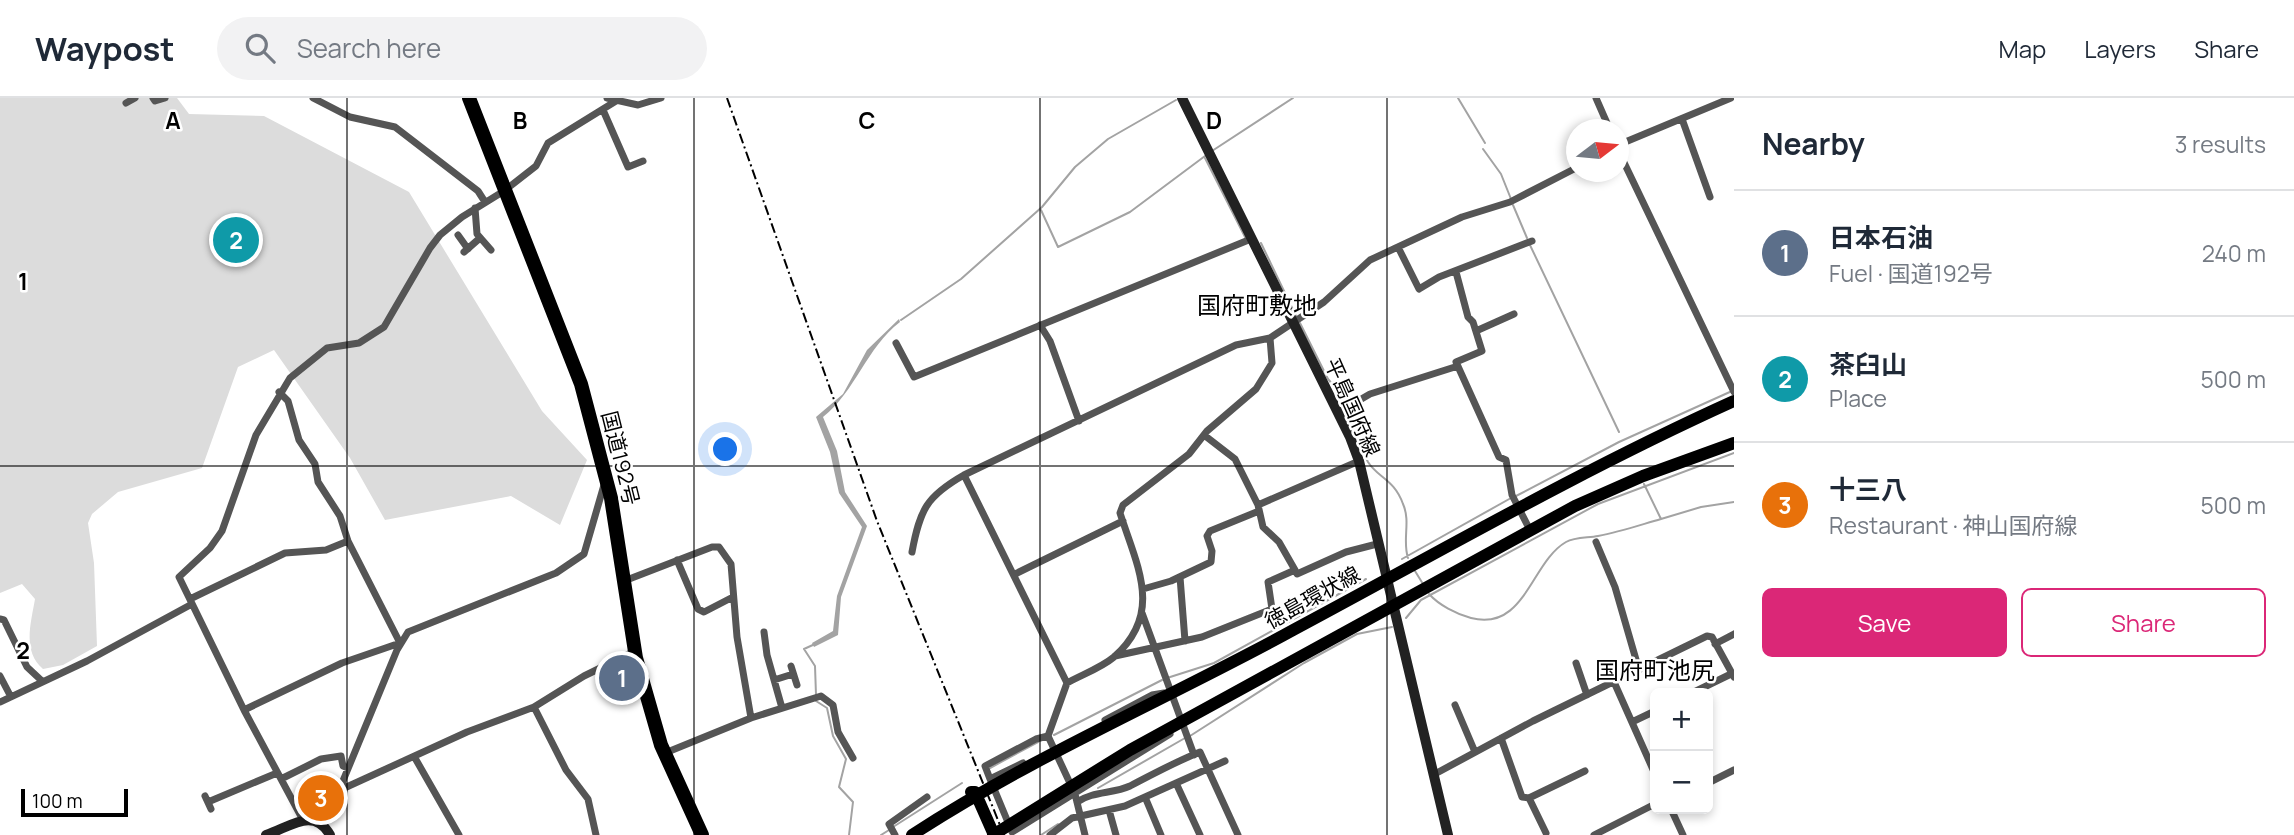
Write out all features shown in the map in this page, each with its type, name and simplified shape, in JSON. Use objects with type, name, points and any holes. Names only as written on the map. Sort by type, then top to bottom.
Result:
[{"type":"highway","name":"国道192号","points":[[469,98],[581,384],[606,477],[635,652],[665,753],[702,835]]},
{"type":"main road","name":"平島国府線","points":[[1183,99],[1251,239],[1346,408],[1448,835]]},
{"type":"main road","name":"徳島環状線","points":[[912,835],[964,802],[1112,722],[1167,683],[1283,636],[1515,501],[1630,448],[1734,394]]},
{"type":"main road","points":[[894,831],[969,792],[975,792],[993,835],[1130,750],[1186,732],[1393,605],[1530,530],[1589,499],[1734,443]]},
{"type":"main road","points":[[305,819],[328,831],[333,805]]},
{"type":"main road","points":[[266,835],[333,805]]},
{"type":"street","points":[[126,103],[135,98]]},
{"type":"street","points":[[153,98],[155,101],[165,98]]},
{"type":"street","points":[[313,98],[350,117],[395,127],[478,191],[485,202]]},
{"type":"street","points":[[607,98],[638,105],[661,98]]},
{"type":"street","points":[[1596,98],[1605,119]]},
{"type":"street","points":[[1629,143],[1731,98]]},
{"type":"street","points":[[305,819],[244,710],[179,576],[201,557],[222,531],[256,435],[279,392],[301,367],[327,348],[359,343],[384,327],[430,248],[475,208],[504,191],[536,166],[548,143],[616,102]]},
{"type":"street","points":[[603,110],[628,167],[643,161]]},
{"type":"street","points":[[1682,119],[1710,197]]},
{"type":"street","points":[[1629,169],[1734,394]]},
{"type":"street","points":[[912,552],[916,528],[937,491],[964,475],[1236,345],[1270,338],[1324,302],[1370,260],[1462,217],[1511,202],[1566,174]]},
{"type":"street","points":[[475,208],[477,234],[491,250]]},
{"type":"street","points":[[458,235],[466,250],[480,238]]},
{"type":"street","points":[[896,343],[914,377],[1251,239]]},
{"type":"street","points":[[1398,247],[1419,289],[1530,242]]},
{"type":"street","points":[[1456,272],[1468,317],[1482,351],[1456,362],[1499,457],[1506,460],[1515,501],[1530,530]]},
{"type":"street","points":[[1476,331],[1514,314]]},
{"type":"street","points":[[1040,325],[1050,341],[1079,421]]},
{"type":"street","points":[[1114,656],[1140,625],[1142,613],[1143,589],[1120,513],[1123,505],[1189,454],[1204,435],[1240,404],[1265,376],[1272,363],[1270,338]]},
{"type":"street","points":[[1346,408],[1370,394],[1458,366]]},
{"type":"street","points":[[279,392],[288,401],[299,440],[315,464],[318,482],[340,516],[348,541],[400,643]]},
{"type":"street","points":[[1204,435],[1235,459],[1258,508],[1263,527],[1279,542],[1297,574],[1346,552],[1377,544]]},
{"type":"street","points":[[1143,589],[1180,577],[1210,562],[1212,551],[1207,536],[1210,531],[1359,461]]},
{"type":"street","points":[[964,475],[1067,683]]},
{"type":"street","points":[[333,805],[400,643],[408,632],[556,573],[584,554],[606,477]]},
{"type":"street","points":[[1015,574],[1122,521]]},
{"type":"street","points":[[0,702],[87,661],[191,601],[285,553],[326,550],[348,541]]},
{"type":"street","points":[[1596,542],[1615,587],[1639,670]]},
{"type":"street","points":[[624,581],[712,547],[719,547],[731,564],[733,597],[751,718]]},
{"type":"street","points":[[677,560],[698,609],[704,612],[733,597]]},
{"type":"street","points":[[1085,835],[1076,798],[1048,736],[1067,683],[1114,656],[1202,637],[1272,609],[1266,587],[1268,582],[1295,570]]},
{"type":"street","points":[[1180,577],[1185,641]]},
{"type":"street","points":[[1142,613],[1194,755]]},
{"type":"street","points":[[0,619],[4,620],[27,667],[42,681]]},
{"type":"street","points":[[764,632],[782,708]]},
{"type":"street","points":[[1716,644],[1734,634]]},
{"type":"street","points":[[1433,775],[1501,738],[1707,636],[1712,637],[1732,676],[1704,688]]},
{"type":"street","points":[[244,710],[342,663],[376,654],[400,643]]},
{"type":"street","points":[[340,789],[415,758],[467,732],[534,708],[584,676],[635,652]]},
{"type":"street","points":[[1576,663],[1587,695]]},
{"type":"street","points":[[774,680],[792,670],[797,685]]},
{"type":"street","points":[[0,676],[11,697]]},
{"type":"street","points":[[1614,682],[1650,763]]},
{"type":"street","points":[[990,779],[1152,695],[1167,683]]},
{"type":"street","points":[[665,753],[751,718],[816,697],[833,705],[838,732],[853,758]]},
{"type":"street","points":[[1455,705],[1455,716],[1475,752]]},
{"type":"street","points":[[534,708],[566,770],[587,799],[596,835]]},
{"type":"street","points":[[1632,722],[1650,713]]},
{"type":"street","points":[[1048,736],[1036,739],[985,766],[1013,833],[1076,798],[1154,745],[1186,732]]},
{"type":"street","points":[[1501,738],[1522,797],[1529,798],[1585,771]]},
{"type":"street","points":[[1076,798],[1131,785],[1200,752],[1238,835]]},
{"type":"street","points":[[208,802],[321,759],[341,756],[343,766],[348,768]]},
{"type":"street","points":[[415,758],[459,835]]},
{"type":"street","points":[[1050,835],[1066,821],[1109,810],[1144,797],[1225,761]]},
{"type":"street","points":[[1713,780],[1734,770]]},
{"type":"street","points":[[1176,783],[1200,835]]},
{"type":"street","points":[[894,831],[927,797]]},
{"type":"street","points":[[1144,797],[1161,835]]},
{"type":"street","points":[[1529,798],[1546,833]]},
{"type":"street","points":[[1594,835],[1650,807]]},
{"type":"street","points":[[1109,810],[1116,835]]},
{"type":"street","points":[[1673,814],[1683,835]]},
{"type":"shaded area","points":[[0,98],[177,98],[189,114],[264,116],[409,192],[542,411],[587,460],[560,525],[511,496],[385,520],[350,458],[274,350],[238,367],[202,468],[118,492],[92,514],[88,523],[94,563],[97,646],[63,665],[43,669],[36,662],[30,645],[35,599],[22,584],[0,593]]},
{"type":"shaded area","points":[[899,319],[900,322],[878,344],[844,395],[823,417],[837,451],[845,492],[867,526],[841,597],[838,635],[814,647],[812,643],[833,631],[837,596],[862,527],[839,493],[830,452],[816,417],[843,394],[867,350]]},
{"type":"waterway","points":[[1212,151],[1293,98]]},
{"type":"waterway","points":[[1458,98],[1485,143]]},
{"type":"waterway","points":[[901,320],[961,279],[1042,207],[1075,167],[1108,139],[1176,100]]},
{"type":"waterway","points":[[1483,149],[1501,174],[1511,199]]},
{"type":"waterway","points":[[1041,210],[1058,247],[1130,212],[1205,156]]},
{"type":"waterway","points":[[1205,158],[1245,237]]},
{"type":"waterway","points":[[1513,205],[1527,238]]},
{"type":"waterway","points":[[1261,243],[1297,318]]},
{"type":"waterway","points":[[1529,243],[1619,432]]},
{"type":"waterway","points":[[1300,323],[1328,379],[1349,404]]},
{"type":"waterway","points":[[1516,496],[1619,442],[1732,391]]},
{"type":"waterway","points":[[1352,409],[1368,462],[1391,484],[1403,504],[1408,558]]},
{"type":"waterway","points":[[1406,618],[1421,600],[1598,504],[1734,453]]},
{"type":"waterway","points":[[1644,484],[1661,519],[1701,507],[1734,502]]},
{"type":"waterway","points":[[1402,559],[1511,498]]},
{"type":"waterway","points":[[1429,594],[1460,614],[1489,620],[1504,615],[1516,605],[1544,564],[1566,542],[1614,533],[1661,519]]},
{"type":"waterway","points":[[1415,571],[1423,584]]},
{"type":"waterway","points":[[1167,678],[1214,663],[1366,579]]},
{"type":"waterway","points":[[1190,736],[1304,663],[1357,634],[1392,627]]},
{"type":"waterway","points":[[815,644],[804,649],[815,666],[816,695]]},
{"type":"waterway","points":[[1054,735],[1162,680]]},
{"type":"waterway","points":[[816,701],[827,708],[833,736],[846,759],[839,787],[853,802],[849,835]]},
{"type":"waterway","points":[[1098,788],[1185,738]]},
{"type":"waterway","points":[[990,768],[1038,742]]},
{"type":"waterway","points":[[893,827],[962,783]]},
{"type":"waterway","points":[[1041,835],[1058,824]]},
{"type":"waterway","points":[[881,835],[889,830]]},
{"type":"railway","points":[[727,98],[877,521],[1004,835]]},
{"type":"place","name":"茶臼山","points":[[236,240]]},
{"type":"place","name":"日本石油","points":[[622,678]]},
{"type":"place","name":"十三八","points":[[321,798]]},
{"type":"district","name":"国府町敷地","points":[[1257,304]]},
{"type":"district","name":"国府町池尻","points":[[1655,669]]}]
